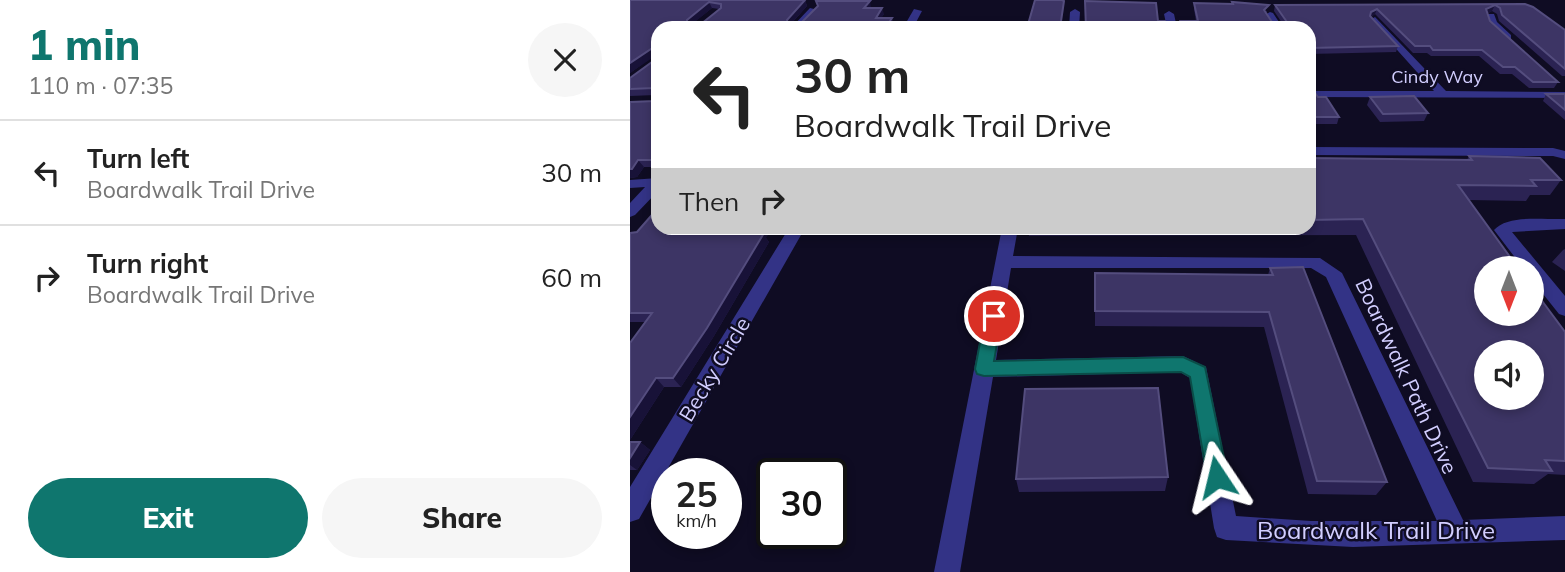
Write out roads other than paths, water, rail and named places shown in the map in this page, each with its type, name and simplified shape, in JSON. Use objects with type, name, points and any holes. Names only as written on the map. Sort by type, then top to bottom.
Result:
[{"type":"street","points":[[803,21],[813,10]]},
{"type":"street","points":[[912,21],[917,11]]},
{"type":"street","points":[[1074,21],[1075,12]]},
{"type":"street","points":[[1169,14],[1170,21]]},
{"type":"street","points":[[1270,15],[1274,21]]},
{"type":"street","points":[[1491,16],[1492,23],[1519,48]]},
{"type":"street","points":[[1375,20],[1442,93]]},
{"type":"street","points":[[1556,81],[1565,89]]},
{"type":"street","name":"Cindy Way","points":[[1316,91],[1565,95]]},
{"type":"street","points":[[1316,151],[1553,152],[1565,155]]},
{"type":"street","points":[[630,184],[651,182]]},
{"type":"street","points":[[630,212],[651,190]]},
{"type":"street","points":[[1565,224],[1513,226],[1502,230],[1565,309]]},
{"type":"street","name":"Becky Circle","points":[[630,510],[793,235]]},
{"type":"street","points":[[947,572],[1009,235]]},
{"type":"street","name":"Boardwalk Path Drive","points":[[1003,262],[1314,262],[1333,273],[1456,533]]},
{"type":"street","name":"Boardwalk Trail Drive","points":[[984,369],[1183,364],[1199,373],[1226,528],[1288,534],[1456,533],[1565,528]]}]
